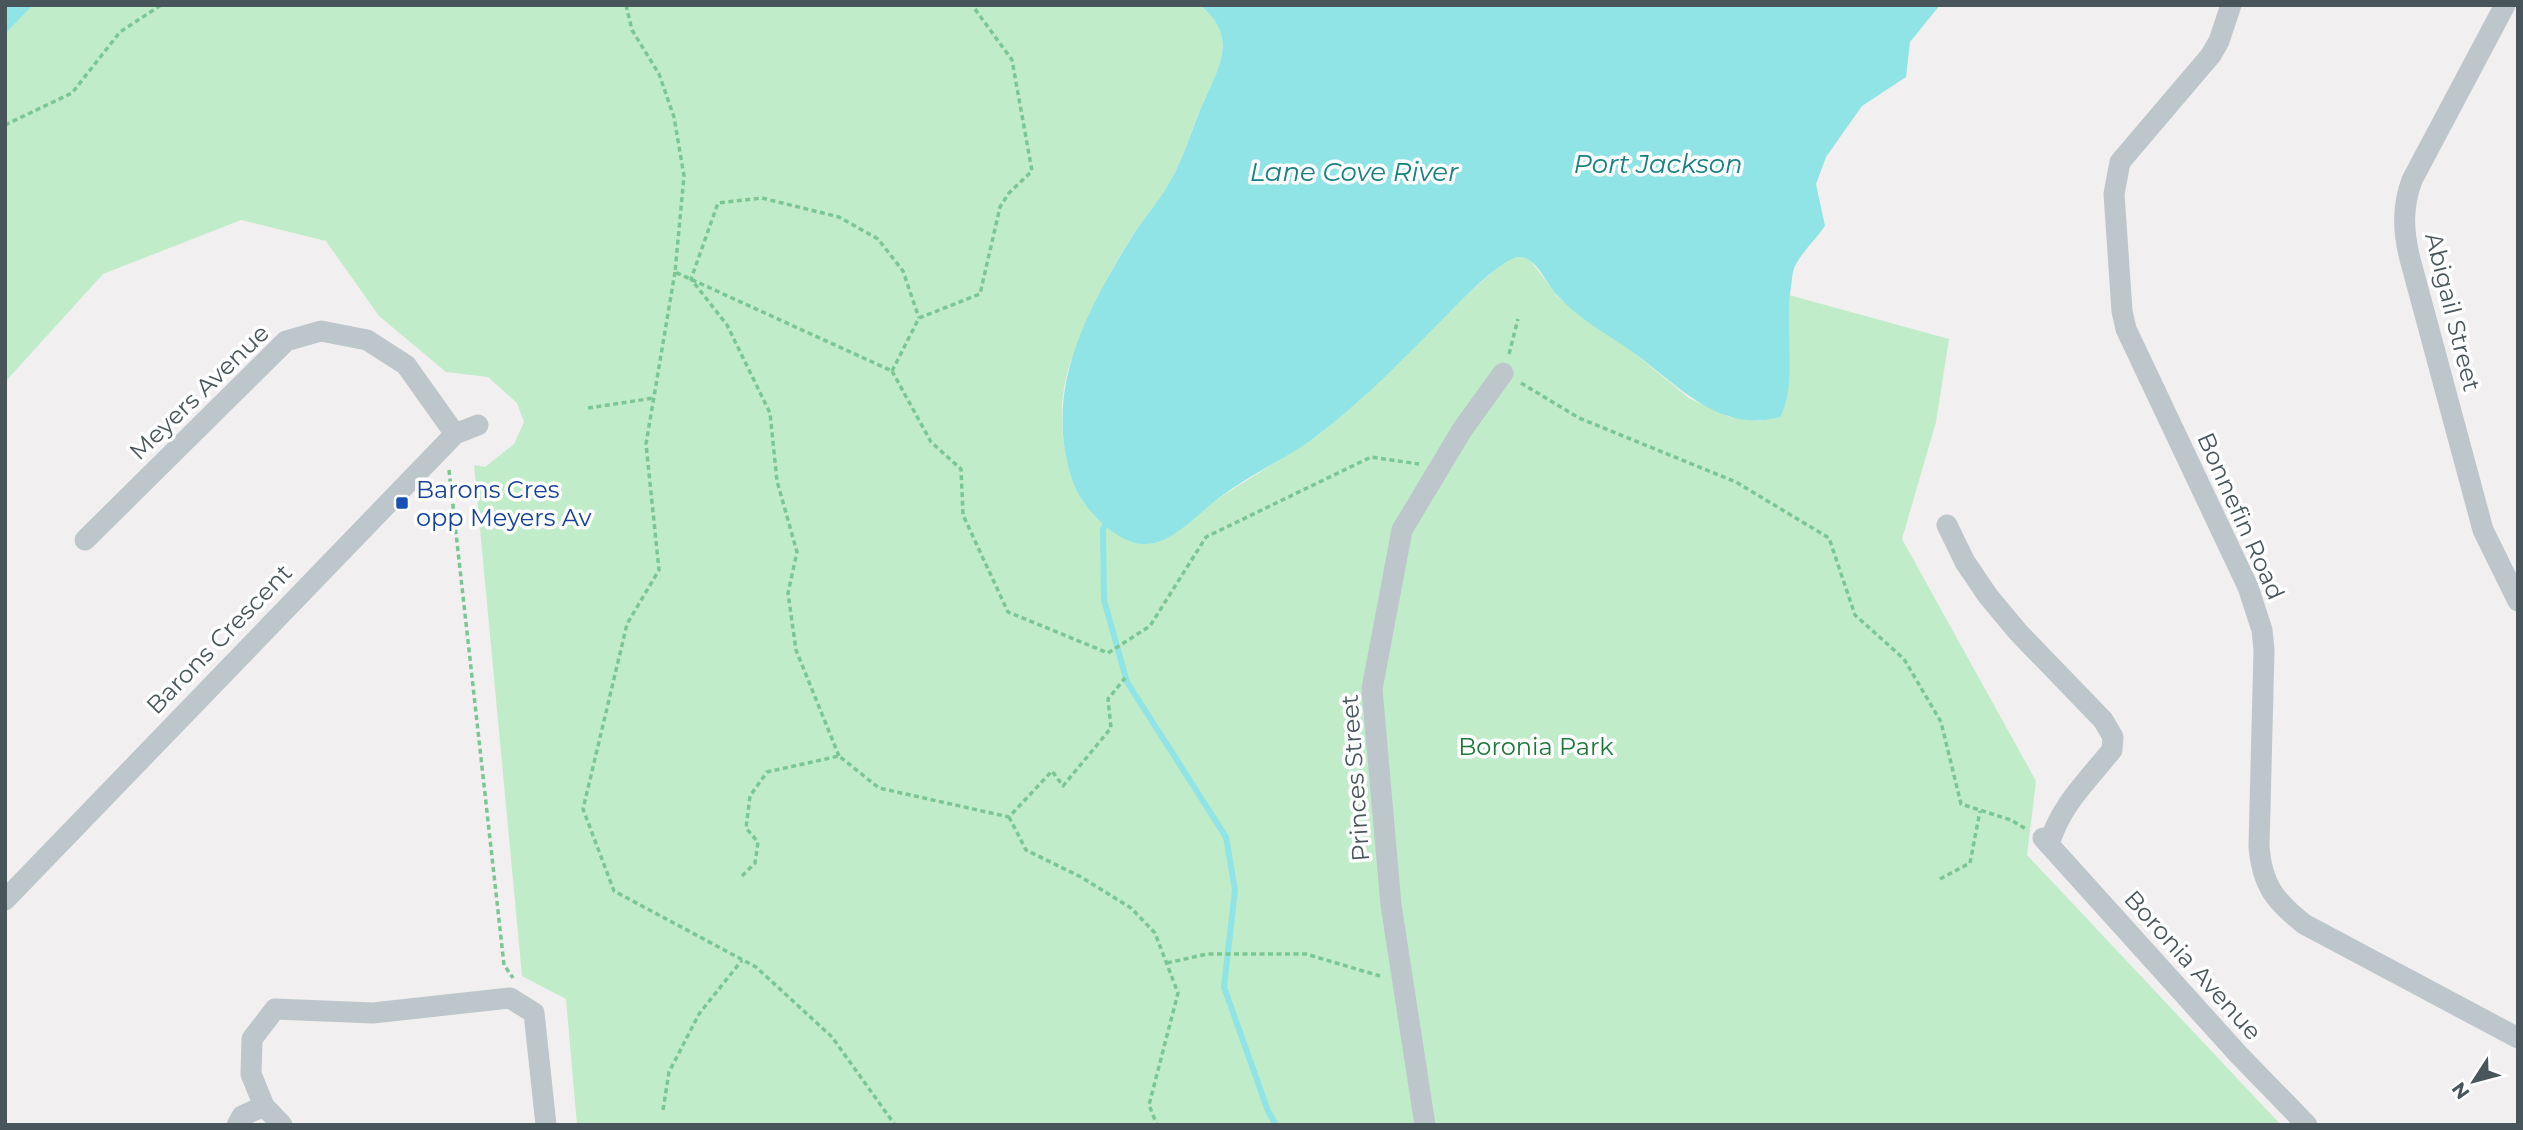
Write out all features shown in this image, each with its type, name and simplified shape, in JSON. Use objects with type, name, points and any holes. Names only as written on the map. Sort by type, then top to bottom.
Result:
[{"type":"street","name":"Bonnefin Road","points":[[2231,5],[2220,41],[2211,55],[2120,162],[2114,194],[2122,311],[2126,329],[2248,587],[2262,630],[2265,671],[2259,847],[2263,876],[2278,902],[2304,924],[2518,1038]]},
{"type":"street","name":"Abigail Street","points":[[2505,5],[2412,180],[2405,198],[2404,218],[2410,259],[2483,530],[2518,601]]},
{"type":"street","name":"Meyers Avenue","points":[[85,540],[286,341],[321,331],[367,340],[406,365],[455,434]]},
{"type":"street","name":"Princes Street","points":[[1424,1125],[1391,905],[1372,689],[1402,530],[1439,466],[1503,373]]},
{"type":"street","name":"Barons Crescent","points":[[5,900],[455,434],[478,425]]},
{"type":"street","points":[[1947,525],[1965,562],[1988,596],[2018,632],[2103,720],[2113,737],[2112,750],[2062,812],[2046,842]]},
{"type":"street","name":"Boronia Avenue","points":[[2046,842],[2238,1054],[2307,1125]]},
{"type":"street","points":[[282,1125],[264,1106],[251,1074],[252,1039],[275,1009],[373,1013],[510,998],[534,1013],[546,1125]]},
{"type":"street","points":[[237,1125],[242,1116],[264,1106]]},
{"type":"path","points":[[5,125],[72,93],[120,32],[161,5]]},
{"type":"path","points":[[626,5],[632,30],[659,74],[674,117],[684,176],[675,272],[646,444],[659,570],[627,624],[583,809],[614,891],[756,967],[832,1037],[895,1125]]},
{"type":"path","points":[[892,371],[919,318],[980,293],[1000,207],[1009,193],[1032,171],[1012,60],[972,5]]},
{"type":"path","points":[[691,279],[718,203],[762,198],[839,217],[878,239],[903,271],[919,318]]},
{"type":"path","points":[[675,272],[892,371],[931,442],[961,469],[963,515],[1008,612],[1108,653],[1150,626],[1206,537],[1371,457],[1439,466]]},
{"type":"path","points":[[691,279],[727,325],[770,413],[778,481],[797,552],[788,593],[796,650],[839,756],[879,788],[1009,817]]},
{"type":"path","points":[[1518,319],[1503,373],[1579,418],[1737,482],[1829,538],[1855,615],[1904,659],[1941,722],[1961,804],[2011,820],[2046,842]]},
{"type":"path","points":[[588,408],[654,398]]},
{"type":"path","points":[[455,434],[449,474],[504,965],[516,984]]},
{"type":"path","points":[[1009,817],[1052,771],[1063,786],[1111,728],[1108,699],[1125,678]]},
{"type":"path","points":[[742,876],[755,863],[758,842],[746,828],[750,796],[767,772],[839,756]]},
{"type":"path","points":[[1940,880],[1970,863],[1980,811]]},
{"type":"path","points":[[1009,817],[1026,850],[1081,877],[1131,908],[1155,933],[1178,993],[1149,1105],[1157,1125]]},
{"type":"path","points":[[1167,963],[1207,954],[1306,954],[1403,982]]},
{"type":"path","points":[[663,1110],[669,1072],[699,1014],[743,960]]},
{"type":"green space","name":"Boronia Park","points":[[33,5],[1200,5],[1212,16],[1220,29],[1222,50],[1219,68],[1170,182],[1132,236],[1092,309],[1073,355],[1063,394],[1064,447],[1076,486],[1097,517],[1130,541],[1211,503],[1320,434],[1360,400],[1461,300],[1503,263],[1513,258],[1522,256],[1530,260],[1558,297],[1572,309],[1634,353],[1689,398],[1729,417],[1761,421],[1787,322],[1789,295],[1949,339],[1936,422],[1902,539],[2036,781],[2027,855],[2281,1125],[577,1125],[566,999],[522,976],[474,465],[485,467],[514,444],[524,422],[517,403],[488,377],[446,372],[379,316],[326,241],[241,220],[103,274],[5,382],[5,34]]},
{"type":"water","points":[[5,5],[33,5],[5,34]]},
{"type":"water","name":"Port Jackson","points":[[1200,5],[1940,5],[1910,42],[1906,77],[1862,106],[1826,157],[1816,184],[1825,226],[1801,256],[1793,274],[1789,303],[1790,373],[1780,417],[1757,420],[1737,418],[1717,412],[1699,402],[1573,311],[1535,265],[1518,257],[1502,265],[1481,282],[1371,390],[1322,432],[1232,488],[1174,534],[1163,540],[1142,544],[1115,534],[1092,513],[1078,493],[1065,451],[1064,394],[1078,339],[1090,313],[1131,238],[1173,176],[1217,71],[1223,44],[1220,31],[1213,18]]},
{"type":"waterway","points":[[1108,520],[1103,529],[1104,600],[1127,682],[1226,837],[1235,890],[1224,987],[1268,1111],[1276,1125]]},
{"type":"place","name":"Barons Cres opp Meyers Av","points":[[402,503]]},
{"type":"water label","name":"Lane Cove River","points":[[1354,172]]}]
